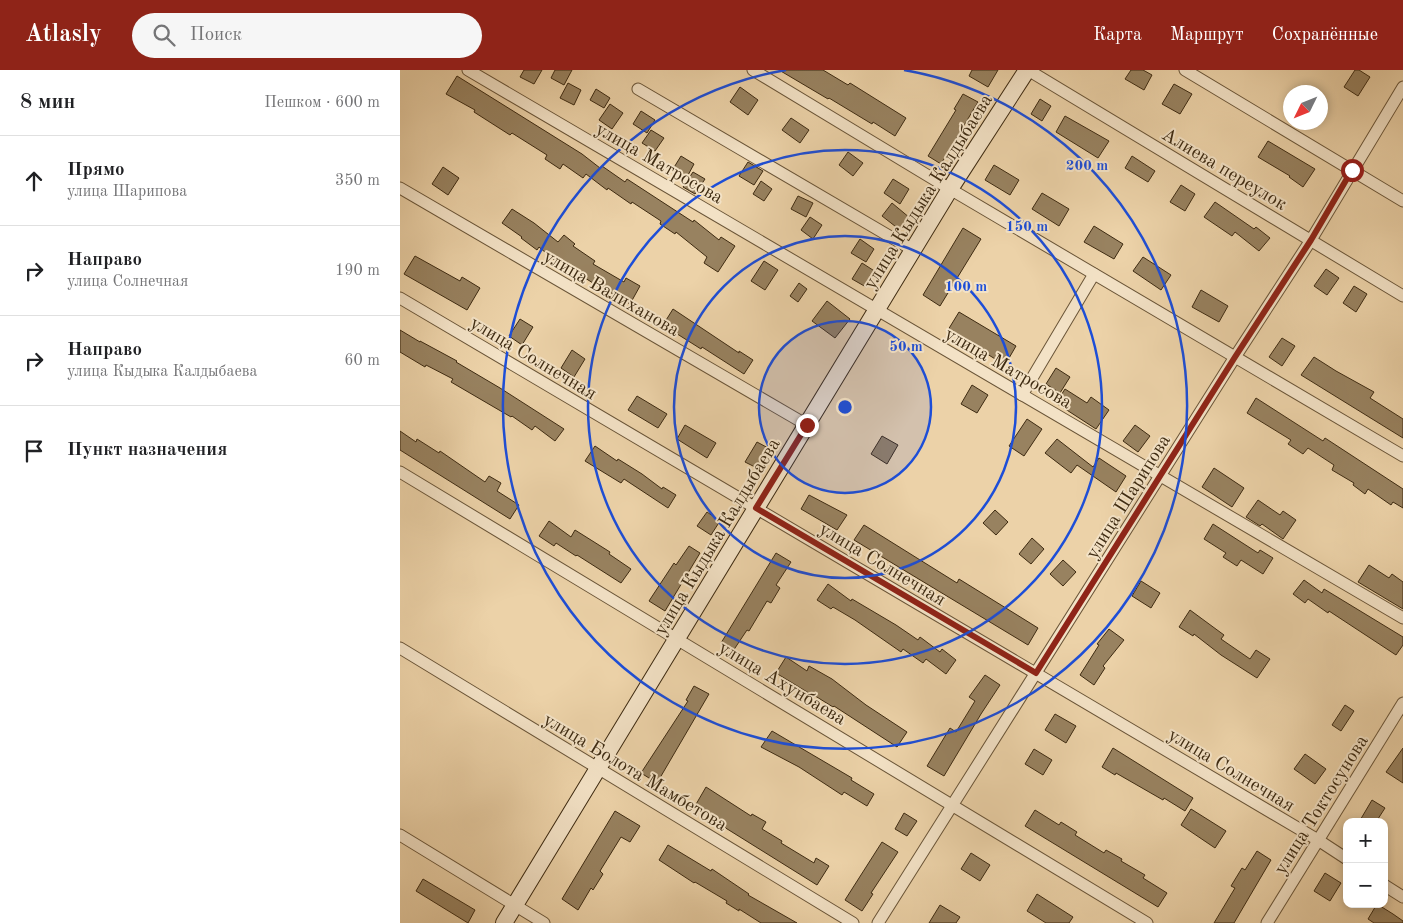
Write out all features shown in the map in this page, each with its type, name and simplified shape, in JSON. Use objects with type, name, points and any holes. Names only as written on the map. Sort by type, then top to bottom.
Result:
[{"type":"street","name":"улица Матросова","points":[[468,70],[1403,618]]},
{"type":"street","points":[[753,70],[950,189],[1403,456]]},
{"type":"street","name":"улица Кыдыка Калдыбаева","points":[[504,923],[950,189],[1027,70]]},
{"type":"street","name":"Алиева переулок","points":[[1027,70],[1403,296]]},
{"type":"street","points":[[1185,70],[1403,201]]},
{"type":"street","name":"улица Шарипова","points":[[878,923],[1235,357],[1311,240],[1403,86]]},
{"type":"street","points":[[638,89],[913,250]]},
{"type":"street","name":"улица Валиханова","points":[[400,188],[807,425]]},
{"type":"street","points":[[1022,395],[1094,274]]},
{"type":"street","name":"улица Солнечная","points":[[400,298],[1343,856]]},
{"type":"street","name":"улица Ахунбаева","points":[[400,472],[1147,923]]},
{"type":"street","name":"улица Болота Мамбетова","points":[[400,648],[853,923]]},
{"type":"street","name":"улица Токтосунова","points":[[1267,923],[1403,703]]},
{"type":"street","points":[[400,834],[544,923]]},
{"type":"street","points":[[1388,888],[1403,897]]},
{"type":"building","points":[[524,70],[542,70],[534,84],[520,77]]},
{"type":"building","points":[[555,70],[572,70],[564,85],[551,78]]},
{"type":"building","points":[[779,70],[823,70],[848,85],[850,83],[906,118],[895,136]]},
{"type":"building","points":[[972,70],[998,70],[988,87],[969,76]]},
{"type":"building","points":[[1131,70],[1143,70],[1152,75],[1144,90],[1125,79]]},
{"type":"building","points":[[1355,70],[1359,70],[1370,77],[1358,96],[1344,87]]},
{"type":"building","points":[[457,76],[582,154],[600,168],[602,166],[625,182],[627,179],[693,222],[694,220],[719,240],[721,237],[735,246],[718,272],[704,263],[707,257],[676,232],[675,234],[660,224],[661,221],[632,202],[631,204],[608,188],[607,190],[586,174],[583,178],[563,164],[560,169],[545,159],[547,155],[512,133],[510,135],[474,112],[475,110],[446,94]]},
{"type":"building","points":[[568,83],[581,90],[574,105],[560,98]]},
{"type":"building","points":[[1174,84],[1192,94],[1180,114],[1162,104]]},
{"type":"building","points":[[740,87],[758,100],[748,115],[730,102]]},
{"type":"building","points":[[596,89],[610,98],[604,108],[590,100]]},
{"type":"building","points":[[963,94],[978,102],[941,164],[928,156],[956,110],[954,109]]},
{"type":"building","points":[[1040,99],[1051,106],[1042,121],[1031,114]]},
{"type":"building","points":[[610,104],[623,113],[612,129],[599,120]]},
{"type":"building","points":[[641,111],[655,120],[647,133],[633,124]]},
{"type":"building","points":[[1065,116],[1109,141],[1098,158],[1056,132]]},
{"type":"building","points":[[791,118],[809,130],[800,143],[782,130]]},
{"type":"building","points":[[651,130],[664,138],[655,151],[642,143]]},
{"type":"building","points":[[1268,141],[1315,169],[1303,187],[1290,176],[1258,157]]},
{"type":"building","points":[[848,152],[863,163],[853,176],[839,165]]},
{"type":"building","points":[[681,156],[694,164],[687,177],[673,169]]},
{"type":"building","points":[[1132,156],[1155,171],[1148,182],[1125,168]]},
{"type":"building","points":[[748,162],[763,171],[754,185],[739,176]]},
{"type":"building","points":[[994,165],[1019,180],[1010,195],[985,180]]},
{"type":"building","points":[[443,167],[459,178],[448,195],[432,184]]},
{"type":"building","points":[[693,172],[705,179],[695,194],[683,187]]},
{"type":"building","points":[[893,179],[909,189],[900,204],[884,193]]},
{"type":"building","points":[[761,181],[772,189],[764,201],[753,194]]},
{"type":"building","points":[[1181,185],[1195,194],[1185,211],[1170,202]]},
{"type":"building","points":[[1042,193],[1069,209],[1059,226],[1032,209]]},
{"type":"building","points":[[798,196],[813,203],[806,217],[791,209]]},
{"type":"building","points":[[1215,202],[1254,229],[1256,227],[1270,238],[1259,251],[1235,232],[1232,236],[1204,217]]},
{"type":"building","points":[[892,203],[910,218],[900,230],[882,216]]},
{"type":"building","points":[[512,209],[558,242],[564,235],[575,244],[573,246],[595,261],[593,264],[624,282],[626,278],[640,286],[630,304],[607,292],[560,262],[559,264],[539,247],[537,250],[502,223]]},
{"type":"building","points":[[810,217],[822,225],[813,239],[801,230]]},
{"type":"building","points":[[1094,226],[1123,244],[1114,259],[1084,242]]},
{"type":"building","points":[[963,228],[981,239],[940,306],[923,295]]},
{"type":"building","points":[[860,239],[874,249],[866,262],[851,253]]},
{"type":"building","points":[[415,256],[460,281],[462,277],[480,288],[467,310],[404,274]]},
{"type":"building","points":[[1143,257],[1171,275],[1161,290],[1133,271]]},
{"type":"building","points":[[764,261],[778,270],[765,290],[751,281]]},
{"type":"building","points":[[862,263],[876,272],[866,287],[852,279]]},
{"type":"building","points":[[1326,269],[1339,278],[1327,295],[1314,286]]},
{"type":"building","points":[[799,283],[807,289],[798,302],[790,296]]},
{"type":"building","points":[[1354,286],[1367,294],[1356,312],[1343,303]]},
{"type":"building","points":[[1201,290],[1228,306],[1219,322],[1192,307]]},
{"type":"building","points":[[827,301],[850,319],[835,338],[812,321]]},
{"type":"building","points":[[673,309],[739,353],[739,351],[753,360],[744,374],[663,325]]},
{"type":"building","points":[[959,312],[1016,346],[1005,365],[948,330]]},
{"type":"building","points":[[520,319],[533,327],[522,345],[509,336]]},
{"type":"building","points":[[400,330],[457,361],[564,429],[555,441],[535,426],[532,430],[512,416],[451,382],[453,379],[426,365],[425,367],[400,352]]},
{"type":"building","points":[[1282,338],[1295,346],[1282,366],[1269,357]]},
{"type":"building","points":[[572,350],[585,359],[574,377],[561,368]]},
{"type":"building","points":[[1314,357],[1374,392],[1370,398],[1403,419],[1403,438],[1301,375]]},
{"type":"building","points":[[1056,368],[1070,377],[1060,393],[1046,384]]},
{"type":"building","points":[[972,385],[988,395],[977,413],[961,404]]},
{"type":"building","points":[[1065,389],[1087,403],[1091,397],[1109,410],[1096,429],[1056,403]]},
{"type":"building","points":[[637,396],[667,414],[658,428],[628,410]]},
{"type":"building","points":[[1256,398],[1323,441],[1325,438],[1403,489],[1403,508],[1393,502],[1391,505],[1368,489],[1365,494],[1353,485],[1354,483],[1332,470],[1334,465],[1308,448],[1303,454],[1288,444],[1291,440],[1247,413]]},
{"type":"building","points":[[1027,419],[1042,429],[1024,456],[1009,446]]},
{"type":"building","points":[[685,425],[716,443],[707,458],[677,439]]},
{"type":"building","points":[[1135,425],[1150,436],[1138,452],[1123,441]]},
{"type":"building","points":[[400,431],[416,442],[417,439],[439,453],[440,451],[485,482],[489,476],[501,483],[497,491],[519,505],[510,519],[400,450]]},
{"type":"building","points":[[882,436],[898,445],[887,464],[871,454]]},
{"type":"building","points":[[1057,439],[1093,467],[1099,458],[1126,476],[1116,492],[1077,465],[1071,473],[1045,453]]},
{"type":"building","points":[[757,442],[770,449],[759,469],[745,462]]},
{"type":"building","points":[[595,446],[617,461],[618,459],[642,474],[662,489],[663,487],[676,495],[668,508],[624,479],[621,483],[585,461]]},
{"type":"building","points":[[1214,468],[1244,488],[1232,507],[1202,487]]},
{"type":"building","points":[[809,495],[847,515],[837,530],[801,509]]},
{"type":"building","points":[[1258,500],[1280,515],[1283,511],[1296,520],[1283,539],[1262,524],[1260,526],[1246,517]]},
{"type":"building","points":[[995,510],[1008,522],[996,535],[983,523]]},
{"type":"building","points":[[707,512],[720,521],[711,535],[697,526]]},
{"type":"building","points":[[549,521],[571,537],[575,530],[610,552],[609,554],[631,569],[621,583],[577,555],[556,543],[554,546],[539,536]]},
{"type":"building","points":[[1213,524],[1258,553],[1260,550],[1273,558],[1263,574],[1241,560],[1237,566],[1223,557],[1226,553],[1204,539]]},
{"type":"building","points":[[864,525],[957,583],[959,579],[1038,628],[1028,645],[854,540]]},
{"type":"building","points":[[1032,538],[1044,549],[1031,564],[1019,554]]},
{"type":"building","points":[[689,546],[700,553],[665,611],[649,601],[674,563],[676,565]]},
{"type":"building","points":[[776,553],[791,562],[776,585],[780,588],[771,603],[767,601],[749,631],[747,630],[733,651],[721,643]]},
{"type":"building","points":[[1063,560],[1076,572],[1063,586],[1050,574]]},
{"type":"building","points":[[1369,565],[1389,578],[1392,574],[1403,582],[1403,609],[1358,582]]},
{"type":"building","points":[[1304,580],[1322,593],[1324,589],[1403,637],[1403,645],[1396,655],[1329,611],[1328,613],[1308,599],[1305,603],[1293,594]]},
{"type":"building","points":[[1141,581],[1160,593],[1151,608],[1132,596]]},
{"type":"building","points":[[828,584],[851,601],[852,599],[918,640],[920,637],[940,652],[942,649],[956,660],[946,674],[926,659],[923,663],[903,649],[901,652],[855,620],[817,600]]},
{"type":"building","points":[[1190,610],[1224,635],[1221,639],[1250,659],[1256,650],[1270,659],[1257,678],[1221,655],[1194,634],[1193,636],[1179,627]]},
{"type":"building","points":[[1109,629],[1124,640],[1103,666],[1105,668],[1094,685],[1080,675],[1099,645],[1097,644]]},
{"type":"building","points":[[786,657],[807,671],[809,666],[832,679],[866,705],[907,732],[897,747],[834,706],[776,673]]},
{"type":"building","points":[[985,675],[1000,685],[944,776],[927,766],[950,728],[956,732],[975,701],[969,697]]},
{"type":"building","points":[[694,686],[709,694],[657,783],[641,773],[688,701],[686,700]]},
{"type":"building","points":[[1345,705],[1354,711],[1341,731],[1332,725]]},
{"type":"building","points":[[1055,714],[1076,726],[1066,743],[1045,730]]},
{"type":"building","points":[[772,731],[852,778],[851,780],[874,794],[867,806],[844,792],[842,795],[799,767],[761,747]]},
{"type":"building","points":[[1113,748],[1193,798],[1185,811],[1164,798],[1163,800],[1102,767]]},
{"type":"building","points":[[1403,748],[1403,783],[1386,772]]},
{"type":"building","points":[[1034,749],[1052,760],[1043,775],[1025,764]]},
{"type":"building","points":[[1305,754],[1326,769],[1315,784],[1294,769]]},
{"type":"building","points":[[706,787],[751,816],[752,814],[766,822],[762,829],[782,841],[781,843],[814,863],[816,858],[829,866],[817,885],[716,822],[718,820],[695,806]]},
{"type":"building","points":[[1372,800],[1385,808],[1379,818],[1361,818]]},
{"type":"building","points":[[1191,809],[1226,831],[1215,848],[1181,825]]},
{"type":"building","points":[[1035,810],[1059,825],[1061,822],[1077,832],[1075,835],[1104,853],[1106,850],[1122,859],[1121,861],[1145,875],[1143,878],[1167,893],[1158,907],[1025,826]]},
{"type":"building","points":[[615,811],[640,826],[630,842],[621,837],[600,871],[603,874],[593,890],[591,888],[578,910],[562,899]]},
{"type":"building","points":[[904,813],[917,821],[907,836],[895,829]]},
{"type":"building","points":[[882,842],[898,852],[871,893],[873,894],[862,911],[845,900]]},
{"type":"building","points":[[668,845],[711,871],[712,869],[748,895],[797,923],[761,923],[739,909],[739,911],[726,903],[727,901],[694,883],[659,860]]},
{"type":"building","points":[[1257,851],[1271,860],[1234,923],[1214,923],[1235,888],[1231,886],[1242,868],[1245,870]]},
{"type":"building","points":[[971,853],[990,865],[980,881],[961,869]]},
{"type":"building","points":[[1325,873],[1341,883],[1330,901],[1314,891]]},
{"type":"building","points":[[423,879],[475,910],[468,923],[416,891]]},
{"type":"building","points":[[1037,894],[1073,917],[1069,923],[1046,923],[1027,911]]},
{"type":"building","points":[[940,905],[960,917],[956,923],[929,923]]},
{"type":"building","points":[[1375,908],[1383,908],[1403,921],[1403,923],[1374,923],[1368,919]]},
{"type":"route","points":[[807,425],[756,508],[1036,673],[1311,240],[1352,170]]}]
